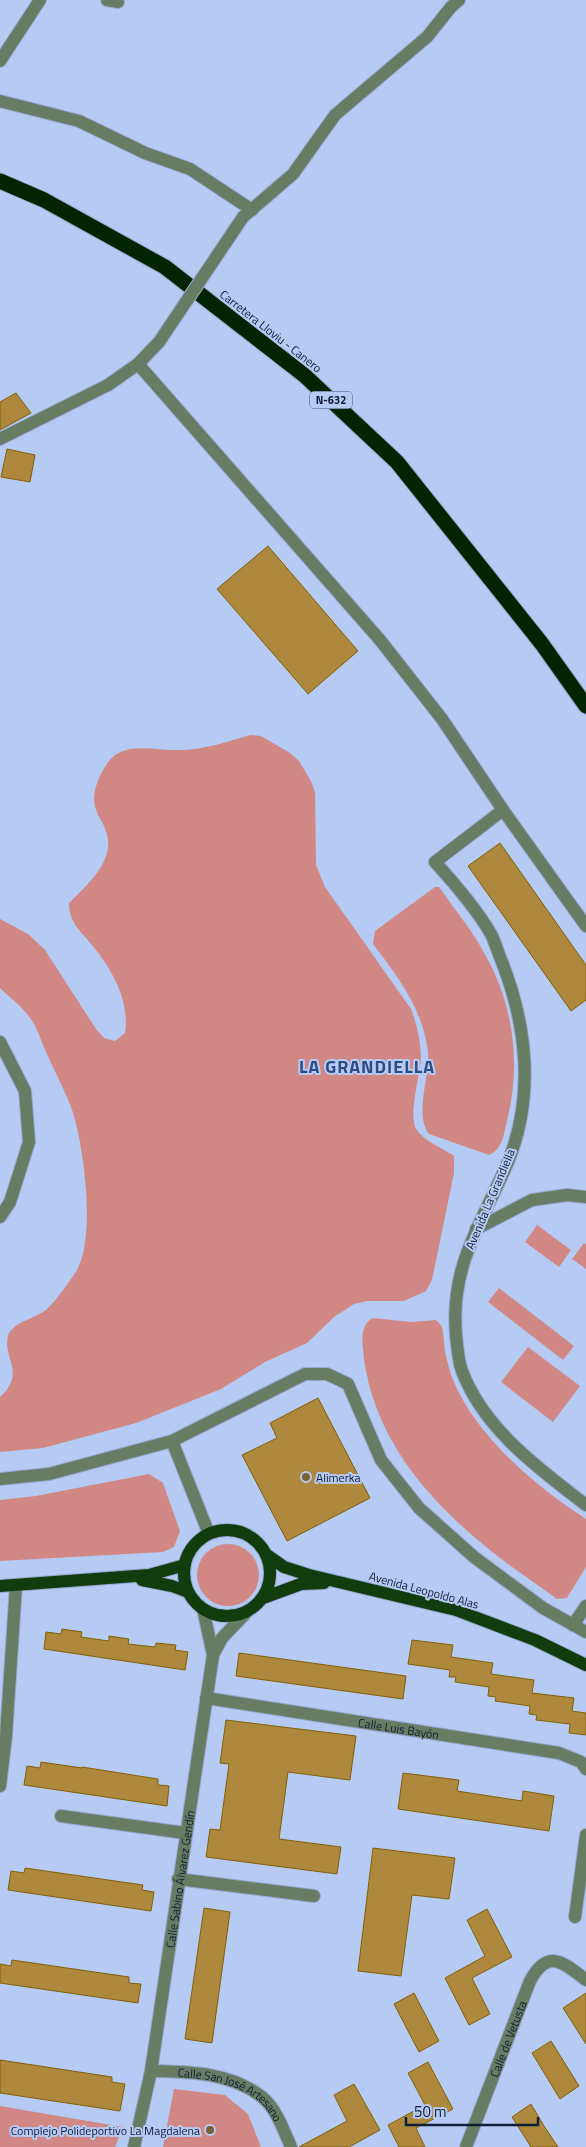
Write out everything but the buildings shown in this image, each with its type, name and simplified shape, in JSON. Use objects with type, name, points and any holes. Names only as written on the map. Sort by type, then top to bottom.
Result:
[{"type":"highway","name":"Carretera Lloviu - Canero","points":[[0,181],[44,200],[165,267],[304,375],[397,462],[542,644],[586,706]]},
{"type":"main road","points":[[222,1530],[236,1531],[248,1535],[259,1544],[267,1555],[271,1570],[269,1585],[263,1598],[246,1613],[231,1617],[216,1615],[202,1609],[188,1592],[184,1579],[184,1565],[189,1552],[209,1534],[222,1530]]},
{"type":"main road","name":"Avenida Leopoldo Alas","points":[[267,1555],[284,1567],[336,1582],[456,1610],[535,1640],[586,1665]]},
{"type":"main road","points":[[0,1586],[149,1575],[184,1565]]},
{"type":"main road","points":[[117,1578],[152,1581],[188,1592]]},
{"type":"main road","name":"Avenida Leopoldo Alas","points":[[263,1598],[301,1584],[336,1582]]},
{"type":"street","points":[[0,61],[40,0]]},
{"type":"street","points":[[0,439],[108,385],[138,364],[159,342],[247,214],[293,174],[335,115],[427,37],[459,0]]},
{"type":"street","points":[[0,101],[78,122],[145,152],[190,169],[247,214]]},
{"type":"street","points":[[138,364],[380,640],[442,719],[503,810],[586,926]]},
{"type":"street","name":"Avenida La Grandiella","points":[[503,810],[435,862],[460,890],[491,934],[512,988],[520,1017],[526,1055],[522,1113],[508,1162],[476,1229],[461,1268],[456,1289],[454,1314],[462,1370],[475,1398],[490,1422],[539,1468],[586,1505]]},
{"type":"street","points":[[0,1042],[25,1091],[29,1142],[10,1202],[0,1217]]},
{"type":"street","points":[[476,1229],[532,1200],[567,1195],[586,1197]]},
{"type":"street","points":[[0,1479],[49,1474],[172,1441],[305,1374],[327,1374],[348,1384],[381,1460],[419,1508],[474,1557],[543,1608],[586,1632]]},
{"type":"street","points":[[172,1441],[209,1534]]},
{"type":"street","points":[[0,1786],[6,1736],[16,1586]]},
{"type":"street","points":[[573,1625],[586,1606]]},
{"type":"street","name":"Calle Sabino Álvarez Gendín","points":[[134,2147],[151,2071],[178,1879],[213,1655],[202,1609]]},
{"type":"street","points":[[213,1655],[222,1638],[246,1613]]},
{"type":"street","name":"Calle Luis Bayón","points":[[206,1698],[559,1753],[581,1762],[586,1769]]},
{"type":"street","points":[[61,1816],[185,1833]]},
{"type":"street","points":[[576,1917],[586,1835]]},
{"type":"street","points":[[178,1879],[314,1896]]},
{"type":"street","name":"Calle de Vetusta","points":[[466,2147],[530,1981],[537,1969],[546,1961],[556,1961],[571,1968],[586,1980]]},
{"type":"street","name":"Calle San José Artesano","points":[[151,2071],[210,2074],[238,2083],[263,2098],[281,2124],[290,2147]]},
{"type":"shaded area","points":[[250,735],[261,736],[290,753],[299,761],[311,781],[315,792],[316,865],[325,887],[411,1009],[418,1032],[421,1055],[413,1114],[416,1129],[433,1144],[454,1156],[454,1173],[432,1280],[426,1291],[404,1301],[367,1301],[354,1304],[334,1317],[307,1343],[265,1362],[221,1389],[136,1423],[43,1448],[0,1452],[0,1397],[8,1388],[13,1372],[7,1342],[9,1333],[17,1325],[47,1309],[59,1296],[77,1270],[83,1255],[87,1213],[84,1165],[71,1107],[37,1030],[23,1010],[0,988],[0,919],[28,934],[45,950],[96,1029],[104,1038],[115,1041],[125,1033],[125,1009],[122,997],[113,975],[76,926],[69,910],[69,903],[93,878],[103,864],[108,848],[108,837],[95,807],[94,798],[96,786],[102,772],[113,757],[130,749],[197,749]]},
{"type":"shaded area","points":[[435,887],[439,887],[483,950],[497,978],[509,1018],[514,1059],[511,1100],[500,1145],[489,1155],[429,1134],[423,1117],[428,1052],[421,1022],[400,981],[373,944],[375,931]]},
{"type":"shaded area","points":[[537,1225],[571,1250],[559,1267],[525,1242]]},
{"type":"shaded area","points":[[584,1243],[586,1244],[586,1269],[572,1259]]},
{"type":"shaded area","points":[[499,1288],[574,1346],[563,1360],[488,1302]]},
{"type":"shaded area","points":[[373,1318],[411,1322],[436,1320],[442,1326],[446,1356],[455,1384],[467,1407],[483,1429],[522,1471],[586,1519],[586,1567],[567,1598],[557,1599],[510,1566],[456,1520],[433,1498],[413,1474],[396,1448],[382,1420],[371,1391],[364,1359],[362,1336],[368,1321]]},
{"type":"shaded area","points":[[528,1347],[580,1386],[553,1422],[501,1382]]},
{"type":"shaded area","points":[[149,1474],[163,1483],[180,1531],[174,1547],[163,1552],[0,1561],[0,1500],[36,1496]]},
{"type":"shaded area","points":[[228,1544],[240,1546],[250,1553],[257,1563],[259,1575],[257,1587],[250,1597],[240,1604],[228,1606],[216,1604],[206,1597],[199,1587],[197,1575],[199,1563],[206,1553],[216,1546]]},
{"type":"shaded area","name":"Complejo Polideportivo La Magdalena","points":[[174,2089],[225,2095],[248,2114],[261,2147],[163,2147]]},
{"type":"shaded area","points":[[0,2106],[123,2127],[115,2147],[0,2147]]},
{"type":"place","name":"Alimerka","points":[[306,1477]]},
{"type":"place","name":"Complejo Polideportivo La Magdalena","points":[[210,2130]]},
{"type":"district","name":"LA GRANDIELLA","points":[[367,1066]]}]
